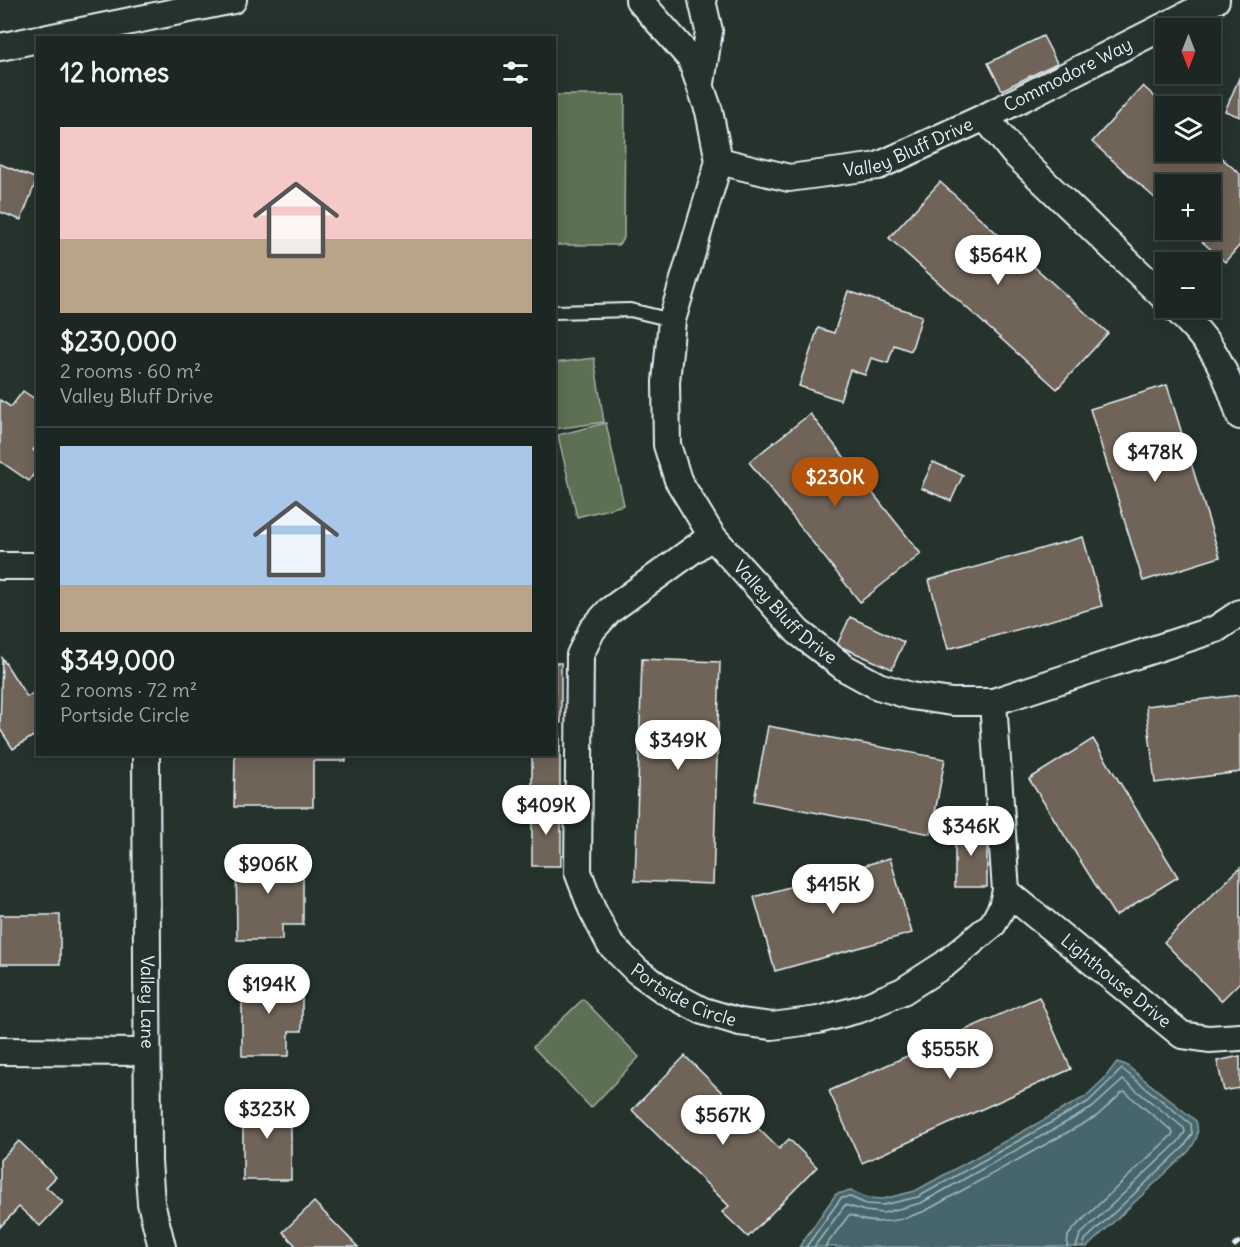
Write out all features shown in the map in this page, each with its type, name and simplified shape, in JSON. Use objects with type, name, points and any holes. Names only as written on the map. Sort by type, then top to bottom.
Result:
[{"type":"street","points":[[66,36],[92,33],[233,0]]},
{"type":"street","name":"Valley Bluff Drive","points":[[639,0],[691,59],[701,83],[719,161],[672,320],[666,382],[667,445],[678,480],[712,536],[798,632],[845,668],[878,686],[911,696],[952,702],[993,702],[1216,629],[1240,613]]},
{"type":"street","name":"Valley Bluff Drive","points":[[701,83],[708,31],[702,0]]},
{"type":"street","name":"Commodore Way","points":[[985,117],[1216,0]]},
{"type":"street","points":[[0,47],[36,39]]},
{"type":"street","name":"Valley Bluff Drive","points":[[719,161],[789,178],[878,166],[985,117],[1014,153],[1155,288]]},
{"type":"street","points":[[1186,318],[1211,347],[1228,377],[1240,416]]},
{"type":"street","name":"Portside Circle","points":[[712,536],[609,611],[592,630],[580,655],[578,872],[592,909],[610,944],[637,971],[665,991],[703,1011],[740,1022],[771,1026],[818,1020],[860,1009],[903,991],[945,964],[993,924],[1002,907],[1006,891],[993,702]]},
{"type":"street","points":[[0,566],[36,566]]},
{"type":"street","name":"Valley Lane","points":[[146,756],[148,1161],[152,1203],[162,1247]]},
{"type":"street","name":"Lighthouse Drive","points":[[1006,891],[1182,1035],[1209,1039],[1240,1037]]},
{"type":"street","points":[[0,1051],[147,1052]]},
{"type":"lane","points":[[556,312],[630,310],[672,320]]},
{"type":"green space","points":[[556,95],[625,95],[624,238],[618,245],[556,245]]},
{"type":"green space","points":[[594,358],[604,422],[556,429],[556,363]]},
{"type":"green space","points":[[606,423],[624,505],[577,517],[558,435]]},
{"type":"green space","points":[[583,999],[639,1057],[591,1108],[533,1047]]},
{"type":"water","points":[[1117,1062],[1126,1065],[1196,1121],[1197,1134],[1189,1151],[1087,1247],[799,1247],[836,1194],[851,1191],[868,1198],[883,1199],[915,1191],[1085,1097],[1104,1079]]},
{"type":"building","points":[[1043,36],[1057,63],[1002,90],[988,63]]},
{"type":"building","points":[[1240,76],[1240,117],[1225,111]]},
{"type":"building","points":[[1143,86],[1155,97],[1155,162],[1221,162],[1221,158],[1240,174],[1240,245],[1225,262],[1221,258],[1221,252],[1214,252],[1200,240],[1221,240],[1221,174],[1155,174],[1155,198],[1092,142]]},
{"type":"building","points":[[0,164],[36,179],[21,220],[0,212]]},
{"type":"building","points":[[940,182],[1108,333],[1057,389],[889,238]]},
{"type":"building","points":[[848,291],[922,316],[911,351],[894,345],[888,363],[871,358],[865,375],[850,370],[840,400],[799,386],[818,328],[834,333]]},
{"type":"building","points":[[1167,385],[1220,557],[1143,581],[1090,409]]},
{"type":"building","points":[[23,391],[36,400],[36,446],[33,450],[36,452],[36,471],[29,481],[0,461],[0,400],[11,407]]},
{"type":"building","points":[[810,414],[921,554],[860,602],[749,462]]},
{"type":"building","points":[[933,462],[963,475],[951,501],[921,488]]},
{"type":"building","points":[[1083,537],[1102,606],[948,649],[929,580]]},
{"type":"building","points":[[850,617],[904,642],[892,669],[837,645]]},
{"type":"building","points":[[2,658],[27,697],[36,691],[36,734],[13,749],[0,729]]},
{"type":"building","points":[[642,659],[720,662],[713,884],[635,881]]},
{"type":"building","points":[[556,663],[561,663],[561,723],[556,723]]},
{"type":"building","points":[[1240,695],[1240,772],[1155,783],[1146,706]]},
{"type":"building","points":[[768,726],[945,759],[931,834],[754,801]]},
{"type":"building","points":[[556,732],[560,732],[560,792],[532,792],[532,756],[556,756]]},
{"type":"building","points":[[1093,739],[1178,877],[1115,916],[1029,779]]},
{"type":"building","points":[[235,756],[346,756],[346,761],[313,761],[313,807],[234,807]]},
{"type":"building","points":[[532,806],[561,806],[561,866],[532,866]]},
{"type":"building","points":[[955,827],[987,827],[987,887],[955,887]]},
{"type":"building","points":[[236,855],[303,855],[303,925],[282,925],[282,940],[237,940]]},
{"type":"building","points":[[890,858],[912,933],[775,971],[754,897]]},
{"type":"building","points":[[1240,868],[1240,982],[1221,1001],[1164,942]]},
{"type":"building","points":[[0,915],[60,915],[60,964],[0,964]]},
{"type":"building","points":[[242,975],[290,975],[290,995],[302,995],[302,1031],[289,1031],[289,1056],[242,1056]]},
{"type":"building","points":[[1039,997],[1071,1069],[862,1163],[829,1091]]},
{"type":"building","points":[[685,1056],[779,1149],[789,1139],[817,1167],[748,1237],[722,1212],[729,1206],[632,1110]]},
{"type":"building","points":[[1240,1056],[1240,1088],[1224,1091],[1217,1061]]},
{"type":"building","points":[[243,1100],[291,1100],[291,1180],[243,1180]]},
{"type":"building","points":[[19,1141],[56,1177],[46,1187],[63,1202],[40,1226],[19,1207],[0,1227],[0,1160]]},
{"type":"building","points":[[314,1202],[358,1247],[297,1247],[283,1232]]},
{"type":"railway","points":[[1233,1247],[1240,1241]]}]
